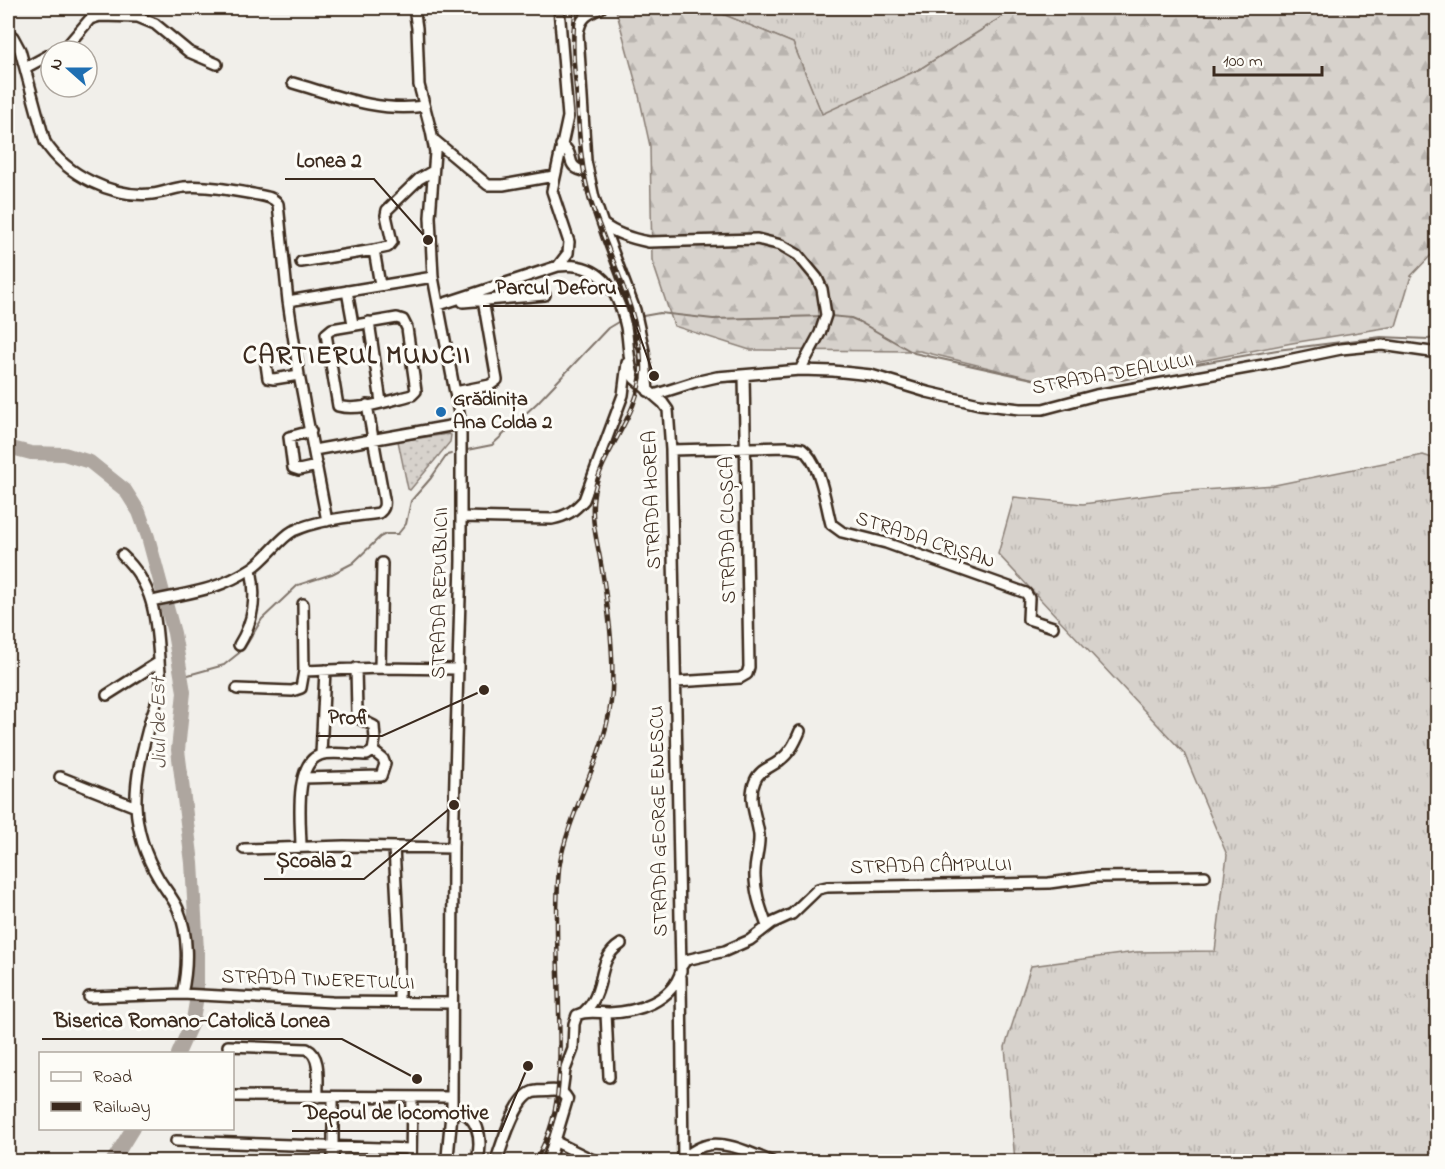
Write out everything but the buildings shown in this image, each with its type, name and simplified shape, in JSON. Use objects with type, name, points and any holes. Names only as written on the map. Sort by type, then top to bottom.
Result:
[{"type":"main road","points":[[496,1161],[513,1117],[525,1098],[532,1092],[562,1092],[566,1096],[566,1101],[548,1161]]},
{"type":"main road","points":[[452,1109],[465,1113],[474,1121],[480,1141],[477,1161]]},
{"type":"main road","name":"STRADA REPUBLICII","points":[[447,1161],[452,1109]]},
{"type":"street","name":"STRADA REPUBLICII","points":[[414,8],[419,85],[433,139],[430,217],[433,277],[443,304],[461,424],[453,848],[452,1109]]},
{"type":"street","points":[[443,304],[558,266],[568,253],[569,242],[552,191],[568,117],[559,8]]},
{"type":"street","points":[[601,8],[580,21],[578,34],[586,161],[594,198],[635,310],[651,393]]},
{"type":"street","points":[[73,39],[90,19],[100,16],[138,17],[155,24],[189,52],[217,64]]},
{"type":"street","points":[[8,33],[20,50],[45,142],[50,150],[90,181],[112,191],[123,193],[152,194],[186,186],[249,193],[276,200],[281,226],[288,301],[327,521]]},
{"type":"street","points":[[25,68],[39,60]]},
{"type":"street","points":[[292,84],[359,102],[400,109],[424,106]]},
{"type":"street","points":[[433,139],[488,185],[503,185],[554,176]]},
{"type":"street","points":[[561,145],[568,149],[571,163],[576,169],[588,172]]},
{"type":"street","points":[[301,262],[388,247],[392,242],[387,210],[418,179],[433,171]]},
{"type":"street","points":[[603,224],[632,239],[649,242],[757,239],[781,245],[798,255],[817,278],[822,289],[826,316],[820,333],[800,370]]},
{"type":"street","points":[[374,250],[380,285]]},
{"type":"street","name":"STRADA HOREA","points":[[558,266],[578,266],[593,270],[608,283],[625,324],[634,378],[668,410],[671,450],[676,682]]},
{"type":"street","points":[[288,301],[433,277]]},
{"type":"street","points":[[347,291],[353,324]]},
{"type":"street","points":[[443,304],[545,295]]},
{"type":"street","points":[[455,392],[490,385],[497,380],[483,300]]},
{"type":"street","points":[[397,318],[406,323],[416,391],[412,395],[341,408],[337,405],[326,334],[332,329],[369,322],[397,318]]},
{"type":"street","points":[[369,322],[381,402]]},
{"type":"street","name":"STRADA DEALULUI","points":[[651,393],[695,382],[744,375],[800,370],[856,372],[979,404],[1043,409],[1108,393],[1341,349],[1382,345],[1437,353]]},
{"type":"street","points":[[461,517],[552,519],[575,510],[584,500],[623,395],[629,349]]},
{"type":"street","points":[[265,357],[268,378],[300,375]]},
{"type":"street","name":"STRADA CLOȘCA","points":[[676,682],[740,678],[747,674],[750,667],[744,375]]},
{"type":"street","points":[[160,599],[210,590],[251,569],[292,532],[327,521],[379,513],[383,510],[384,499],[367,405]]},
{"type":"street","points":[[314,450],[461,424]]},
{"type":"street","points":[[311,431],[289,437],[293,468],[298,470],[317,466]]},
{"type":"street","name":"STRADA CRIȘAN","points":[[671,450],[787,447],[802,449],[811,458],[818,474],[834,528],[918,554],[1026,593],[1029,598],[1028,619],[1053,627]]},
{"type":"street","points":[[122,555],[136,568],[160,599],[160,690],[141,758],[136,807],[148,859],[175,903],[182,921],[186,955],[185,994]]},
{"type":"street","points":[[380,668],[382,563]]},
{"type":"street","points":[[239,645],[248,631],[253,611],[255,587],[251,569]]},
{"type":"street","points":[[237,689],[298,690],[303,683],[304,670],[303,604]]},
{"type":"street","points":[[107,695],[159,662]]},
{"type":"street","points":[[356,668],[357,713],[360,719],[374,726],[373,751]]},
{"type":"street","points":[[304,670],[458,669]]},
{"type":"street","points":[[321,754],[325,670]]},
{"type":"street","name":"STRADA GEORGE ENESCU","points":[[676,682],[683,1160]]},
{"type":"street","points":[[767,926],[756,892],[754,873],[759,836],[752,802],[752,790],[762,770],[787,755],[794,746],[800,731]]},
{"type":"street","points":[[301,847],[303,778],[311,760],[321,754],[367,755],[373,751]]},
{"type":"street","points":[[303,778],[381,776],[385,764],[383,759],[373,751]]},
{"type":"street","points":[[60,777],[136,807]]},
{"type":"street","points":[[394,847],[399,1002]]},
{"type":"street","points":[[244,849],[453,848]]},
{"type":"street","name":"STRADA CÂMPULUI","points":[[681,966],[686,960],[725,951],[744,943],[760,934],[767,926],[792,914],[818,890],[827,887],[1049,884],[1094,878],[1205,876]]},
{"type":"street","points":[[584,1012],[593,1001],[602,966],[607,956],[621,944]]},
{"type":"street","points":[[562,1092],[565,1070],[573,1049],[575,1019],[578,1014],[632,1010],[664,997],[677,983],[681,966]]},
{"type":"street","name":"STRADA TINERETULUI","points":[[89,996],[185,994],[332,1002],[452,1003]]},
{"type":"street","points":[[606,1013],[609,1077]]},
{"type":"street","points":[[228,1046],[312,1051],[316,1059],[318,1097]]},
{"type":"street","points":[[234,1096],[452,1097]]},
{"type":"street","points":[[333,1097],[333,1161]]},
{"type":"street","points":[[411,1161],[412,1097]]},
{"type":"street","points":[[176,1141],[411,1149]]},
{"type":"street","points":[[554,1141],[597,1161]]},
{"type":"street","name":"STRADA GEORGE ENESCU","points":[[683,1160],[705,1145],[716,1144],[772,1161]]},
{"type":"green space","points":[[619,8],[708,8],[793,43],[822,114],[920,69],[1016,8],[1437,8],[1437,249],[1411,276],[1396,326],[1200,361],[1042,381],[920,351],[750,350],[674,326],[652,260],[650,146],[616,10]]},
{"type":"green space","points":[[708,8],[1016,8],[920,69],[822,115],[793,43]]},
{"type":"green space","points":[[451,435],[450,442],[410,490],[408,489],[398,441]]},
{"type":"green space","points":[[1423,455],[1438,460],[1437,1161],[1015,1161],[1005,1047],[1031,966],[1136,952],[1215,951],[1227,855],[1184,753],[998,554],[1014,497],[1083,504],[1173,492],[1275,485]]},
{"type":"waterway","points":[[643,316],[660,313],[713,319],[824,316]]},
{"type":"waterway","points":[[830,316],[858,321],[914,353],[1037,380],[1075,381],[1097,378],[1122,380],[1277,350],[1381,337],[1428,339],[1438,337]]},
{"type":"waterway","points":[[467,450],[492,445],[537,403],[608,328],[618,322]]},
{"type":"waterway","name":"Jiul de Est","points":[[8,447],[31,453],[64,454],[90,462],[125,490],[139,512],[148,537],[174,633],[184,692],[178,750],[192,863],[197,996],[193,1020],[179,1052]]},
{"type":"waterway","points":[[181,677],[224,665],[244,649],[262,619],[298,585],[332,574],[353,563],[380,537],[386,534],[398,534],[406,524],[411,501],[447,455],[451,454]]},
{"type":"waterway","name":"Jiul de Est","points":[[112,1162],[132,1130]]},
{"type":"railway","points":[[534,1162],[551,1126],[558,1088],[560,1049],[557,921],[559,868],[571,823],[603,737],[612,691],[610,628],[593,520],[594,493],[598,477],[634,402],[641,370],[640,349],[630,307],[599,225],[585,179],[574,64],[576,8]]},
{"type":"place","name":"Lonea 2","points":[[428,240]]},
{"type":"place","name":"Parcul Deforu","points":[[654,376]]},
{"type":"place","name":"Grădinița Ana Colda 2","points":[[441,412]]},
{"type":"place","name":"Profi","points":[[484,690]]},
{"type":"place","name":"Școala 2","points":[[454,805]]},
{"type":"place","name":"Depoul de locomotive","points":[[528,1066]]},
{"type":"place","name":"Biserica Romano-Catolică Lonea","points":[[417,1079]]},
{"type":"district","name":"CARTIERUL MUNCII","points":[[357,357]]}]
